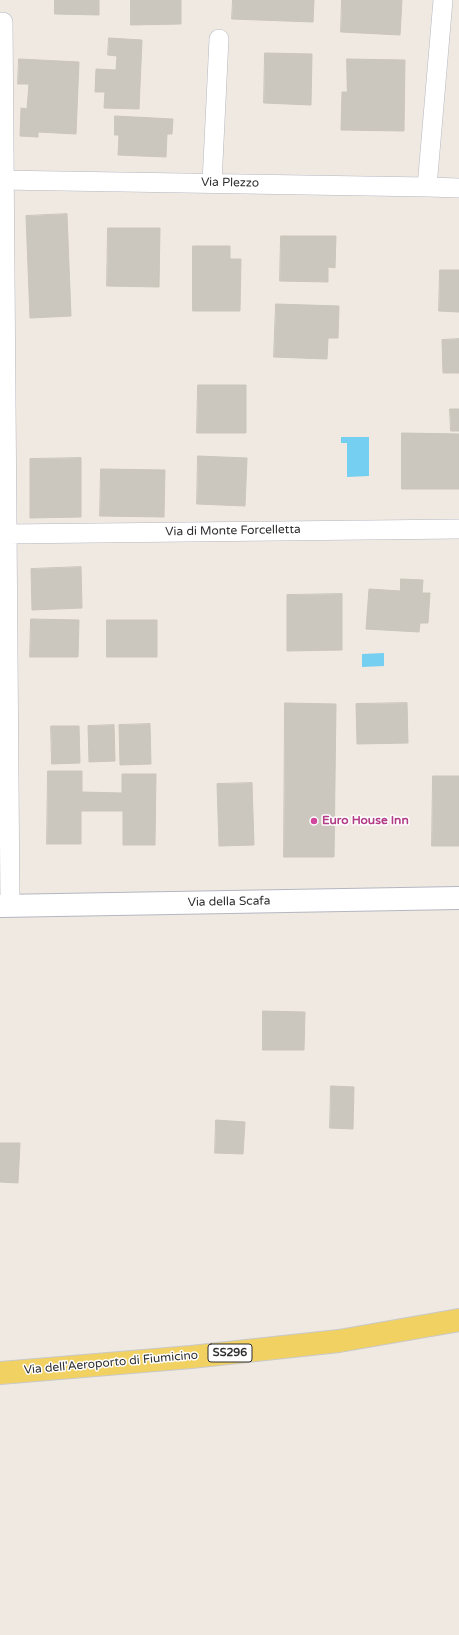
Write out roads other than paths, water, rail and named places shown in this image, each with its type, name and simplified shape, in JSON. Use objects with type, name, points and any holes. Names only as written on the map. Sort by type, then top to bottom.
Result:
[{"type":"main road","name":"Via dell'Aeroporto di Fiumicino","points":[[0,1373],[191,1357],[339,1341],[459,1320]]},
{"type":"street","points":[[427,186],[443,0]]},
{"type":"street","points":[[3,22],[2,180],[7,534],[5,905]]},
{"type":"street","points":[[212,183],[219,39]]},
{"type":"street","name":"Via Plezzo","points":[[2,180],[427,186],[459,188]]},
{"type":"street","name":"Via di Monte Forcelletta","points":[[7,534],[459,529]]},
{"type":"street","name":"Via della Scafa","points":[[5,905],[459,898]]},
{"type":"water","points":[[341,437],[369,437],[369,476],[347,477],[347,443],[341,443]]},
{"type":"water","points":[[384,653],[384,666],[362,667],[362,654]]},
{"type":"place","name":"Euro House Inn","points":[[314,821]]}]
